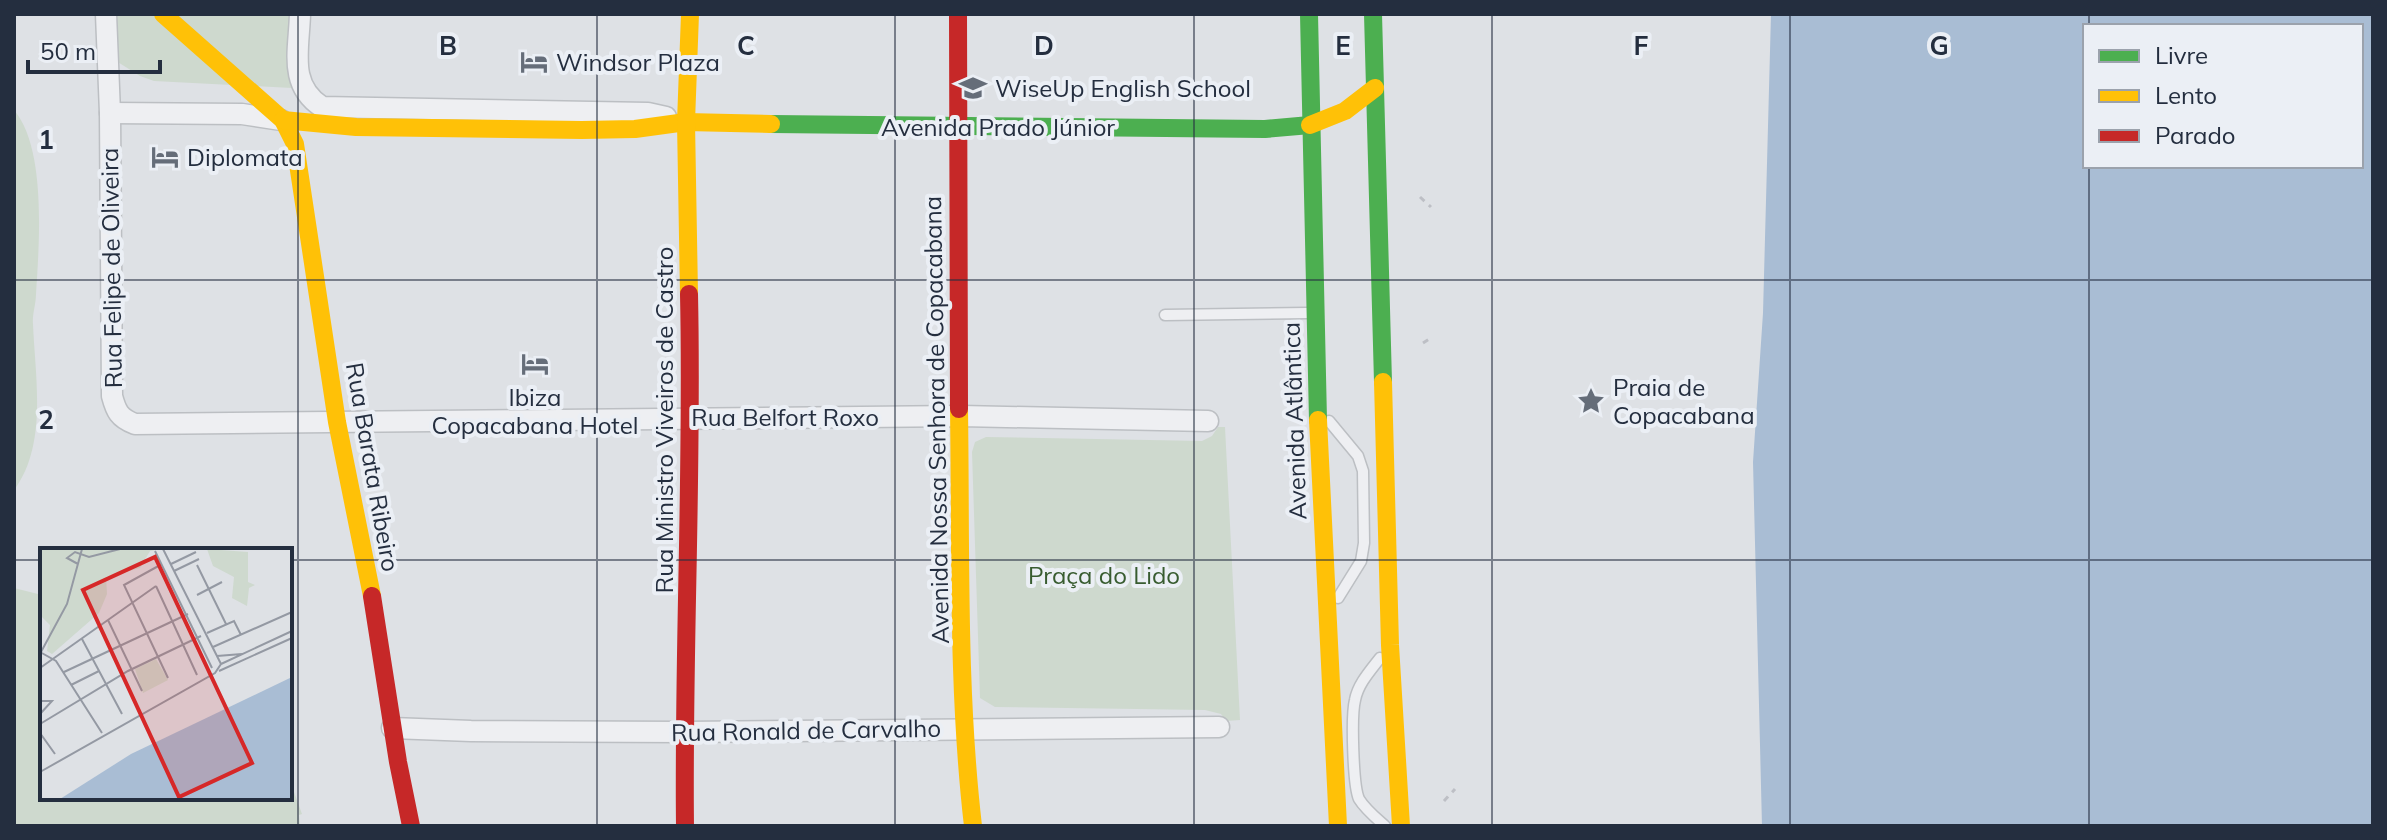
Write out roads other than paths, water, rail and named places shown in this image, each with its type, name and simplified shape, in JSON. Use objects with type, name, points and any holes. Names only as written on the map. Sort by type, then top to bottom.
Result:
[{"type":"main road","points":[[163,14],[283,120]]},
{"type":"main road","name":"Rua Ministro Viveiros de Castro","points":[[685,826],[684,732],[692,418],[686,122],[690,14]]},
{"type":"main road","name":"Avenida Nossa Senhora de Copacabana","points":[[958,14],[964,728],[973,826]]},
{"type":"main road","name":"Avenida Atlântica","points":[[1309,14],[1317,407],[1338,826]]},
{"type":"main road","points":[[1373,14],[1390,645],[1401,826]]},
{"type":"main road","name":"Avenida Prado Júnior","points":[[283,120],[317,126],[509,128],[647,129],[686,122],[1265,129],[1310,125],[1335,119],[1375,88]]},
{"type":"main road","name":"Rua Barata Ribeiro","points":[[283,120],[295,144],[337,422],[370,582],[392,728],[411,826]]},
{"type":"street","name":"Rua Felipe de Oliveira","points":[[106,14],[110,113],[112,396],[116,411],[124,419]]},
{"type":"street","name":"Avenida Prado Júnior","points":[[300,14],[298,78],[302,90],[312,101],[331,109],[648,113],[686,122]]},
{"type":"street","points":[[110,113],[242,114],[283,120]]},
{"type":"street","name":"Rua Belfort Roxo","points":[[124,419],[135,424],[151,425],[961,416],[1208,421]]},
{"type":"street","name":"Rua Ronald de Carvalho","points":[[392,728],[684,732],[1219,727]]},
{"type":"lane","points":[[1165,315],[1315,312]]},
{"type":"lane","points":[[1317,407],[1350,444],[1363,471],[1364,543],[1361,561],[1353,578],[1326,613]]},
{"type":"lane","points":[[1385,826],[1365,807],[1356,789],[1353,715],[1355,698],[1362,684],[1390,645]]},
{"type":"water","points":[[1771,14],[2373,14],[2373,826],[1762,826],[1753,462],[1763,313]]},
{"type":"place","name":"Windsor Plaza","points":[[534,62]]},
{"type":"place","name":"WiseUp English School","points":[[973,88]]},
{"type":"place","name":"Diplomata","points":[[165,157]]},
{"type":"place","name":"Ibiza Copacabana Hotel","points":[[535,364]]},
{"type":"place","name":"Praia de Copacabana","points":[[1591,401]]},
{"type":"park label","name":"Praça do Lido","points":[[1104,575]]}]
